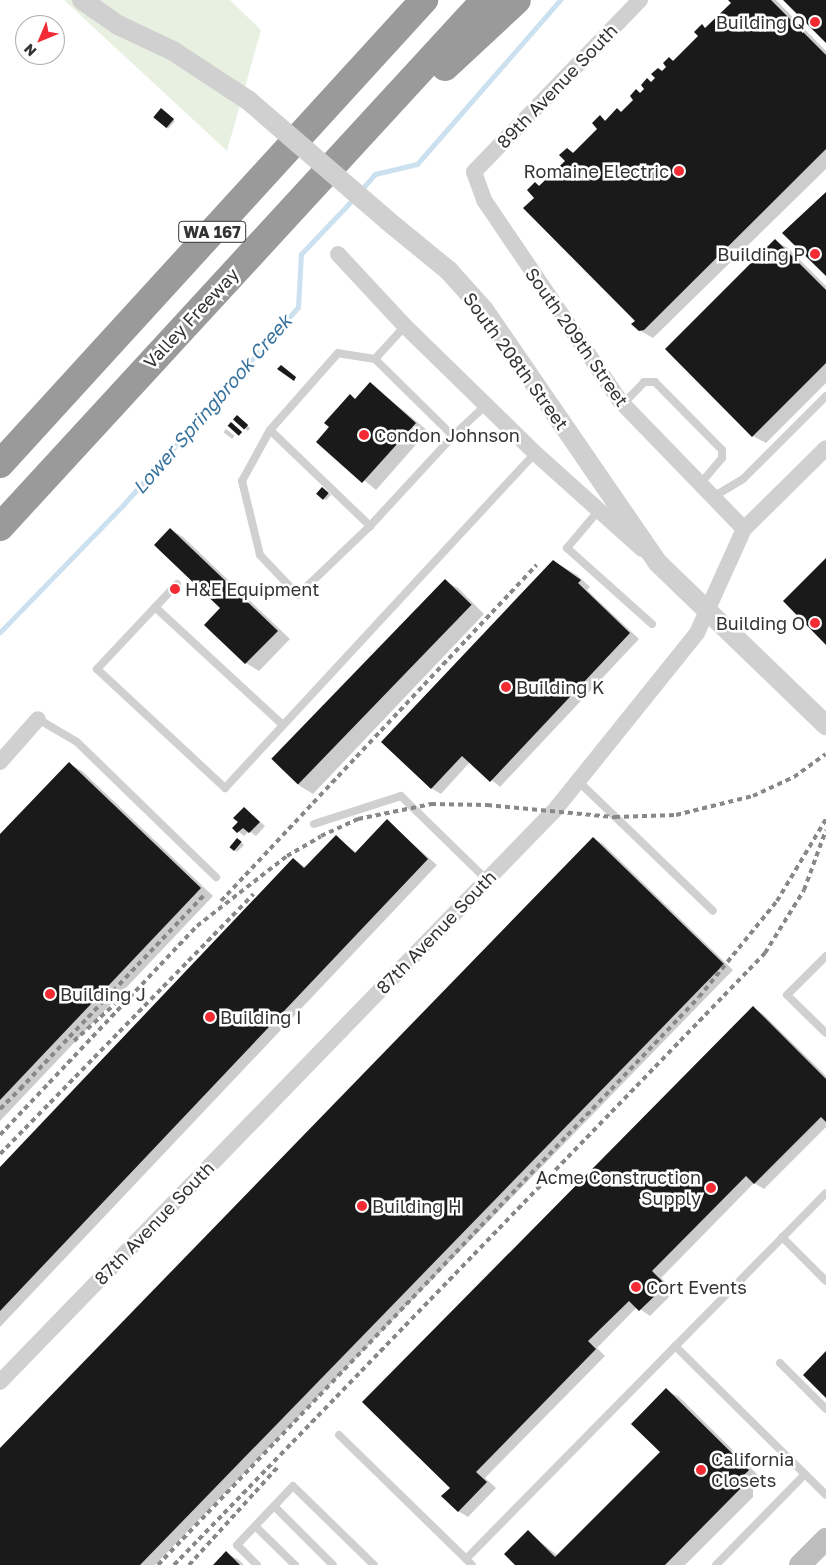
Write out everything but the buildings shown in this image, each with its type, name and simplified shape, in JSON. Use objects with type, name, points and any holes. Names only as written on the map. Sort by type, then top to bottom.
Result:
[{"type":"highway","name":"WA 167","points":[[0,464],[424,0]]},
{"type":"highway","name":"Valley Freeway","points":[[0,527],[230,275],[372,126],[485,0]]},
{"type":"highway","points":[[372,126],[461,53],[517,0]]},
{"type":"main road","points":[[800,1565],[826,1539]]},
{"type":"street","name":"South 208th Street","points":[[82,0],[118,25],[173,51],[248,100],[449,271],[484,310],[657,562],[826,725]]},
{"type":"street","name":"89th Avenue South","points":[[474,172],[640,0]]},
{"type":"street","name":"South 209th Street","points":[[474,172],[484,200],[623,404],[744,529]]},
{"type":"street","points":[[338,254],[405,326],[535,453],[657,562]]},
{"type":"street","name":"87th Avenue South","points":[[0,1382],[487,880],[578,781],[697,633],[744,529],[826,448]]},
{"type":"street","points":[[0,762],[38,719]]},
{"type":"lane","points":[[375,359],[405,326]]},
{"type":"lane","points":[[453,436],[375,359],[338,353],[270,430],[242,481],[260,555],[298,595],[370,526],[453,436],[486,405]]},
{"type":"lane","points":[[623,404],[644,382],[655,382],[722,450],[722,458],[700,484]]},
{"type":"lane","points":[[713,497],[743,479],[826,396]]},
{"type":"lane","points":[[270,430],[370,526]]},
{"type":"lane","points":[[177,584],[97,669],[225,788],[535,453]]},
{"type":"lane","points":[[599,510],[567,548],[652,624]]},
{"type":"lane","points":[[155,607],[283,725]]},
{"type":"lane","points":[[38,719],[77,742],[216,877]]},
{"type":"lane","points":[[578,781],[713,911]]},
{"type":"lane","points":[[314,824],[401,796],[487,880]]},
{"type":"lane","points":[[826,956],[788,995],[826,1033]]},
{"type":"lane","points":[[339,1435],[469,1562],[675,1346],[826,1193]]},
{"type":"lane","points":[[782,1237],[826,1281]]},
{"type":"lane","points":[[675,1346],[826,1495]]},
{"type":"lane","points":[[780,1363],[826,1409]]},
{"type":"lane","points":[[716,1565],[805,1474]]},
{"type":"lane","points":[[257,1565],[237,1545],[293,1486],[374,1565]]},
{"type":"lane","points":[[274,1506],[333,1565]]},
{"type":"lane","points":[[255,1526],[295,1565]]},
{"type":"green space","points":[[64,0],[230,0],[261,30],[227,151]]},
{"type":"waterway","name":"Lower Springbrook Creek","points":[[361,190],[375,174],[417,164],[560,0]]},
{"type":"waterway","name":"Lower Springbrook Creek","points":[[0,632],[123,505],[298,307],[301,254],[355,197]]},
{"type":"railway","points":[[221,901],[536,565]]},
{"type":"railway","points":[[0,1135],[197,926],[287,856],[321,836],[358,819],[431,804],[487,805],[615,817],[676,815],[753,796],[794,777],[826,754]]},
{"type":"railway","points":[[158,1565],[699,997],[777,901],[826,819]]},
{"type":"railway","points":[[174,1565],[765,953],[804,890],[826,830]]},
{"type":"railway","points":[[0,1154],[254,894]]},
{"type":"railway","points":[[20,1089],[204,895]]},
{"type":"railway","points":[[74,1041],[115,1004]]},
{"type":"railway","points":[[0,1109],[25,1084]]},
{"type":"railway","points":[[189,1565],[278,1467]]},
{"type":"place","name":"Building Q","points":[[815,22]]},
{"type":"place","name":"Romaine Electric","points":[[679,171]]},
{"type":"place","name":"Building P","points":[[815,254]]},
{"type":"place","name":"Condon Johnson","points":[[364,435]]},
{"type":"place","name":"H&E Equipment","points":[[175,589]]},
{"type":"place","name":"Building O","points":[[815,623]]},
{"type":"place","name":"Building K","points":[[506,687]]},
{"type":"place","name":"Building J","points":[[50,994]]},
{"type":"place","name":"Building I","points":[[210,1017]]},
{"type":"place","name":"Acme Construction Supply","points":[[711,1188]]},
{"type":"place","name":"Building H","points":[[362,1206]]},
{"type":"place","name":"Cort Events","points":[[636,1287]]},
{"type":"place","name":"California Closets","points":[[701,1470]]}]
